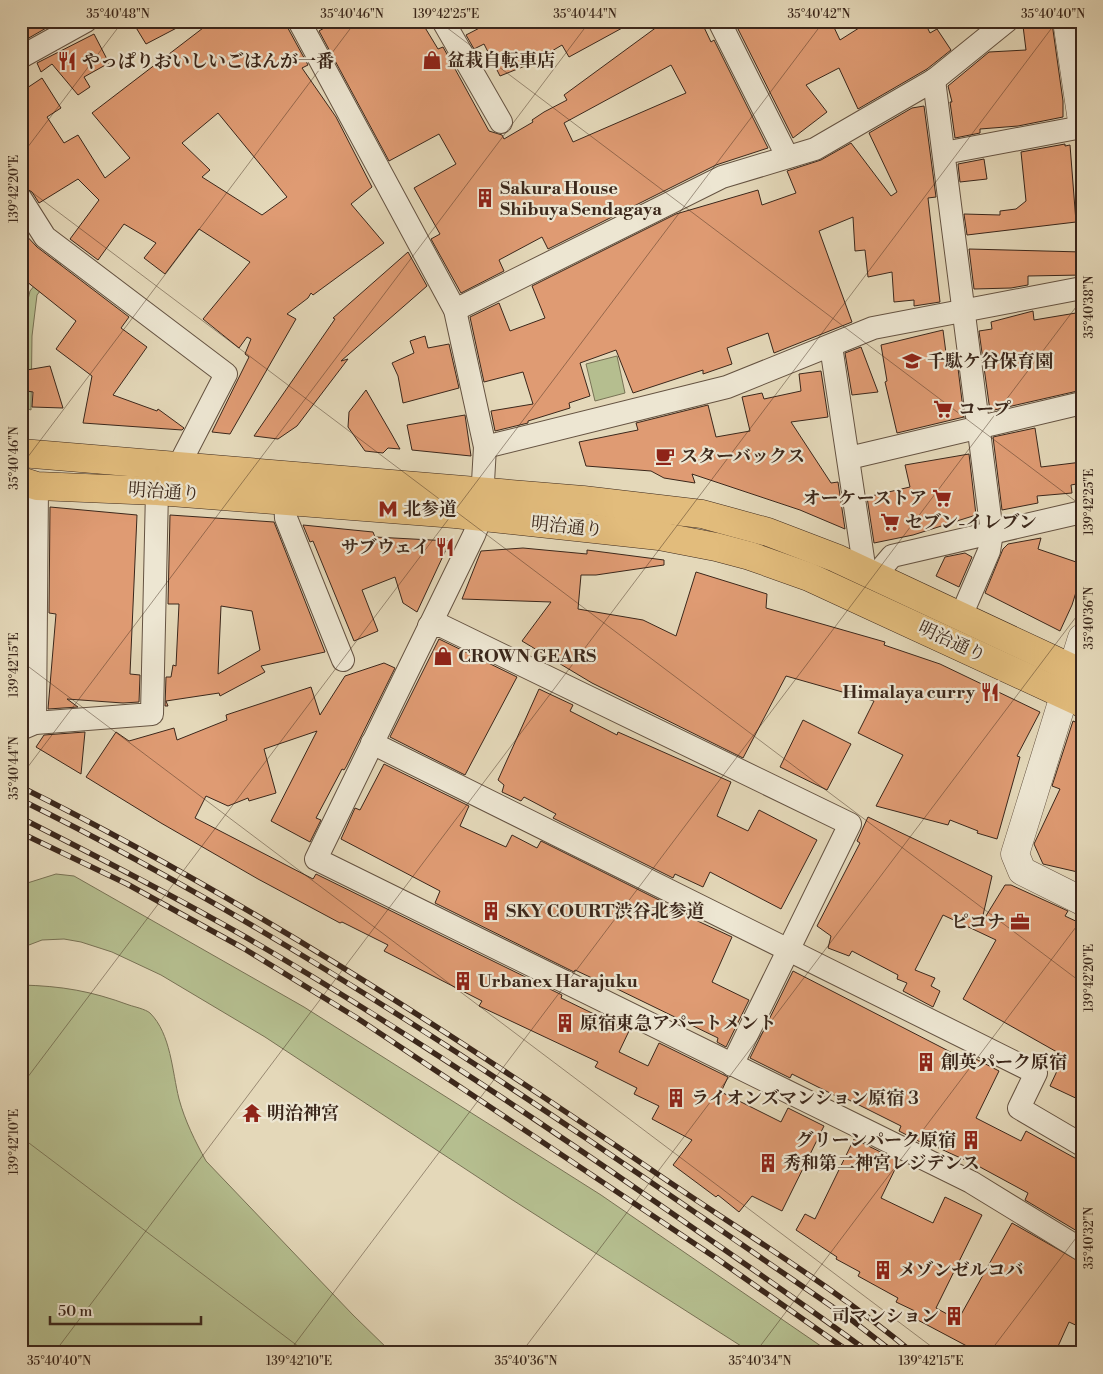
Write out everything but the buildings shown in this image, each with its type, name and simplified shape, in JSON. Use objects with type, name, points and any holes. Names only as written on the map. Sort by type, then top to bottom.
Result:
[{"type":"main road","name":"明治通り","points":[[21,453],[179,465],[482,505],[659,536],[750,556],[825,584],[1073,699]]},
{"type":"main road","name":"明治通り","points":[[29,484],[285,501],[482,505],[635,505],[702,514],[768,532],[870,574],[1077,671]]},
{"type":"street","points":[[21,57],[86,21]]},
{"type":"street","points":[[299,21],[455,310],[485,447],[482,505],[474,535],[316,859],[971,1182],[1082,1250]]},
{"type":"street","points":[[443,21],[501,122]]},
{"type":"street","points":[[719,21],[786,156]]},
{"type":"street","points":[[455,310],[722,177],[786,156],[815,149],[934,80],[1007,21]]},
{"type":"street","points":[[1068,21],[1082,121]]},
{"type":"street","points":[[934,80],[992,533],[989,551],[961,616]]},
{"type":"street","points":[[944,153],[1082,127]]},
{"type":"street","points":[[21,200],[45,237],[226,374],[179,465]]},
{"type":"street","points":[[485,447],[727,387],[872,328],[1082,288]]},
{"type":"street","points":[[830,346],[870,574],[892,556],[1082,512]]},
{"type":"street","points":[[849,458],[1082,403]]},
{"type":"street","points":[[29,484],[28,726],[152,714],[157,491]]},
{"type":"street","points":[[285,501],[286,518],[343,660]]},
{"type":"street","points":[[429,626],[442,626],[850,824],[732,1065]]},
{"type":"street","points":[[1082,638],[1073,699],[1015,854],[1022,871],[1082,901]]},
{"type":"street","points":[[372,743],[1036,1072],[1019,1108],[1082,1145]]},
{"type":"green space","points":[[58,257],[63,261],[37,295],[32,336],[31,410],[21,406],[21,330],[30,291]]},
{"type":"green space","points":[[617,356],[625,393],[595,401],[586,364]]},
{"type":"green space","points":[[56,874],[74,876],[304,1007],[601,1195],[831,1353],[752,1353],[511,1199],[265,1037],[161,975],[112,952],[81,942],[64,939],[42,940],[21,948],[21,885]]},
{"type":"green space","points":[[21,985],[63,988],[89,993],[140,1008],[150,1013],[167,1042],[181,1107],[206,1161],[353,1315],[392,1353],[21,1353]]},
{"type":"railway","points":[[21,787],[185,874],[266,921],[424,1019],[787,1260],[883,1328],[913,1353]]},
{"type":"railway","points":[[21,800],[130,856],[342,980],[549,1113],[853,1321],[894,1353]]},
{"type":"railway","points":[[21,818],[221,923],[400,1031],[598,1162],[870,1353]]},
{"type":"railway","points":[[21,833],[127,884],[243,948],[357,1018],[716,1258],[851,1353]]},
{"type":"place","name":"盆栽自転車店","points":[[432,60]]},
{"type":"place","name":"やっぱりおいしいごはんが一番","points":[[67,61]]},
{"type":"place","name":"Sakura House Shibuya Sendagaya","points":[[485,198]]},
{"type":"place","name":"千駄ケ谷保育園","points":[[912,361]]},
{"type":"place","name":"コープ","points":[[943,409]]},
{"type":"place","name":"スターバックス","points":[[665,456]]},
{"type":"place","name":"オーケーストア","points":[[942,498]]},
{"type":"place","name":"北参道","points":[[388,509]]},
{"type":"place","name":"セブン-イレブン","points":[[890,522]]},
{"type":"place","name":"サブウェイ","points":[[445,547]]},
{"type":"place","name":"CROWN GEARS","points":[[443,656]]},
{"type":"place","name":"Himalaya curry","points":[[990,692]]},
{"type":"place","name":"SKY COURT渋谷北参道","points":[[491,911]]},
{"type":"place","name":"ピコナ","points":[[1020,922]]},
{"type":"place","name":"Urbanex Harajuku","points":[[463,981]]},
{"type":"place","name":"原宿東急アパートメント","points":[[565,1023]]},
{"type":"place","name":"創英パーク原宿","points":[[926,1062]]},
{"type":"place","name":"ライオンズマンション原宿３","points":[[676,1098]]},
{"type":"place","name":"明治神宮","points":[[252,1113]]},
{"type":"place","name":"グリーンパーク原宿","points":[[971,1140]]},
{"type":"place","name":"秀和第二神宮レジデンス","points":[[768,1163]]},
{"type":"place","name":"メゾンゼルコバ","points":[[883,1270]]},
{"type":"place","name":"司マンション","points":[[954,1316]]}]
